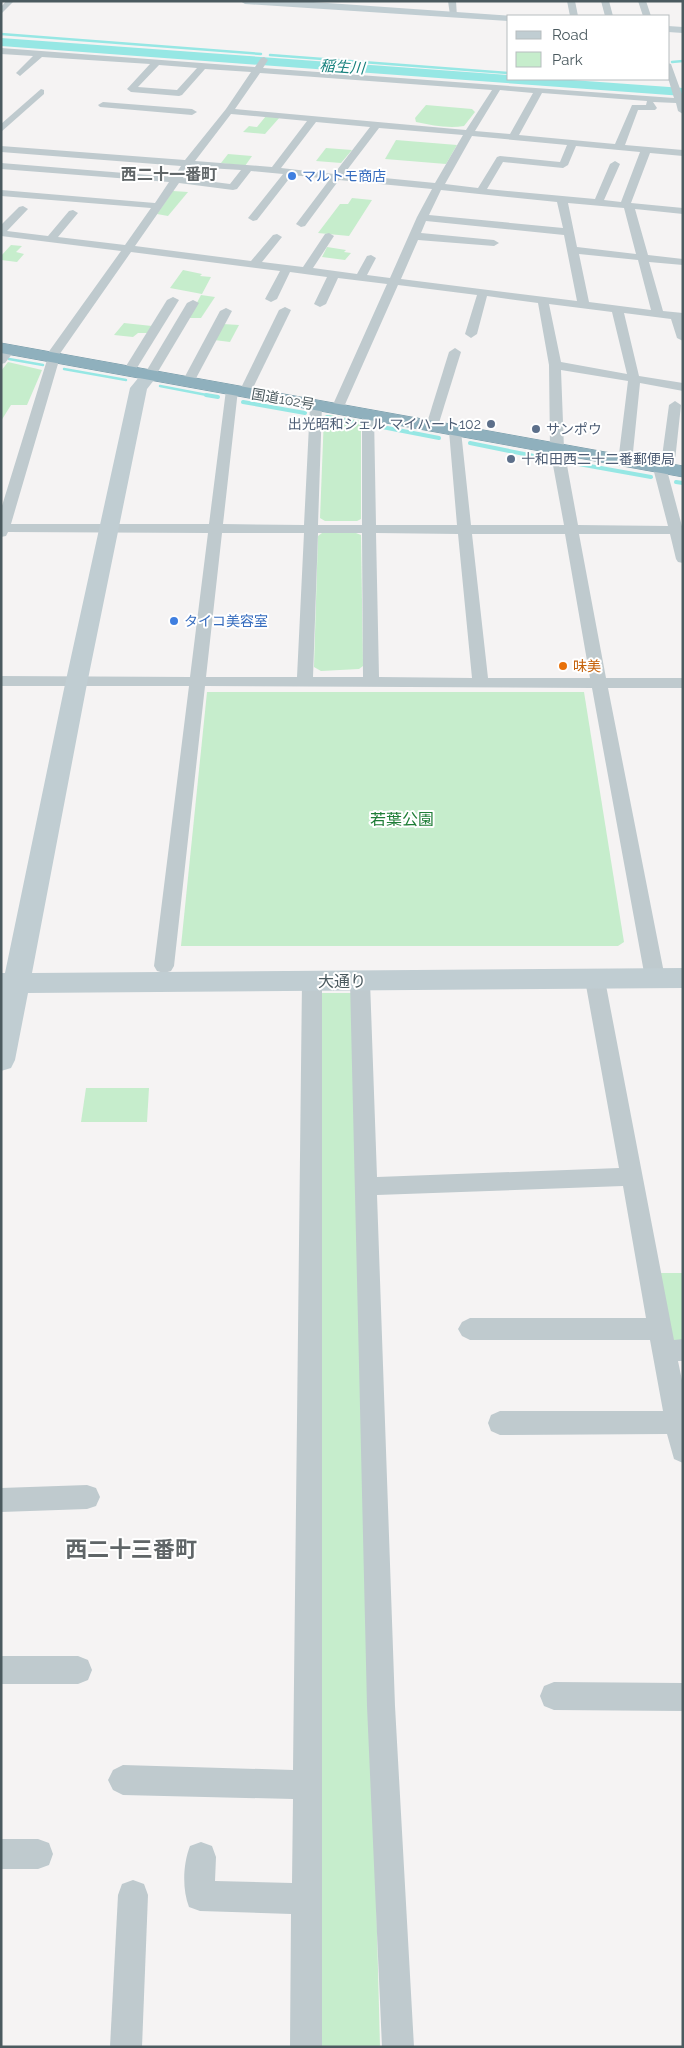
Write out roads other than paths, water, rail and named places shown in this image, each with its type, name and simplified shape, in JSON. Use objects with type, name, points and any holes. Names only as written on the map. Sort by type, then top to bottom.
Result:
[{"type":"highway","name":"国道102号","points":[[4,352],[52,357],[670,470]]},
{"type":"street","points":[[1,12],[10,1]]},
{"type":"street","points":[[245,1],[507,18]]},
{"type":"street","points":[[452,1],[454,15]]},
{"type":"street","points":[[571,1],[574,15]]},
{"type":"street","points":[[604,1],[609,15]]},
{"type":"street","points":[[642,1],[648,15]]},
{"type":"street","points":[[669,29],[683,30]]},
{"type":"street","points":[[1,51],[204,65],[261,62],[498,87],[648,98],[677,93]]},
{"type":"street","points":[[20,73],[40,54]]},
{"type":"street","points":[[275,59],[261,62],[229,111],[176,180],[52,357],[2,530],[109,528],[675,530]]},
{"type":"street","points":[[157,62],[131,90],[180,93],[204,65]]},
{"type":"street","points":[[669,69],[683,111]]},
{"type":"street","points":[[337,409],[437,186],[498,87]]},
{"type":"street","points":[[513,137],[538,90]]},
{"type":"street","points":[[1,129],[41,92]]},
{"type":"street","points":[[150,108],[163,92]]},
{"type":"street","points":[[619,147],[628,137],[635,107],[652,108],[648,98]]},
{"type":"street","points":[[103,105],[192,112]]},
{"type":"street","points":[[229,111],[683,153]]},
{"type":"street","points":[[274,171],[313,119]]},
{"type":"street","points":[[301,224],[376,125]]},
{"type":"street","points":[[481,191],[501,155],[563,165],[574,143]]},
{"type":"street","points":[[1,148],[189,162],[481,191],[540,192],[562,199],[683,211]]},
{"type":"street","points":[[646,150],[627,206],[658,314]]},
{"type":"street","points":[[598,203],[615,164]]},
{"type":"street","points":[[1,166],[176,180],[232,187],[248,168]]},
{"type":"street","points":[[253,218],[290,172]]},
{"type":"street","points":[[1,193],[158,206]]},
{"type":"street","points":[[562,199],[584,305]]},
{"type":"street","points":[[1,232],[23,209]]},
{"type":"street","points":[[51,240],[73,214]]},
{"type":"street","points":[[422,217],[569,232]]},
{"type":"street","points":[[1,232],[51,240],[679,316],[683,338]]},
{"type":"street","points":[[306,271],[329,236]]},
{"type":"street","points":[[414,236],[494,243]]},
{"type":"street","points":[[254,264],[277,237]]},
{"type":"street","points":[[573,250],[683,262]]},
{"type":"street","points":[[360,278],[372,258]]},
{"type":"street","points":[[271,299],[287,268]]},
{"type":"street","points":[[320,304],[334,274]]},
{"type":"street","points":[[471,334],[483,292]]},
{"type":"street","points":[[128,371],[173,300]]},
{"type":"street","points":[[543,300],[555,365],[557,449],[570,529],[653,970]]},
{"type":"street","points":[[1,1060],[9,975],[77,681],[139,388],[150,375],[193,303]]},
{"type":"street","points":[[617,309],[634,379],[625,462]]},
{"type":"street","points":[[164,966],[215,528],[238,391],[285,310]]},
{"type":"street","points":[[188,382],[226,311]]},
{"type":"street","points":[[432,426],[455,352]]},
{"type":"street","points":[[555,365],[683,386]]},
{"type":"street","points":[[305,682],[316,405]]},
{"type":"street","points":[[674,405],[670,470],[675,530],[683,559]]},
{"type":"street","points":[[368,415],[371,682]]},
{"type":"street","points":[[455,431],[480,682]]},
{"type":"street","points":[[1,681],[683,683]]},
{"type":"street","name":"大通り","points":[[9,975],[312,981],[595,980],[653,970],[683,961]]},
{"type":"street","name":"大通り","points":[[9,975],[164,966],[653,970],[683,978]]},
{"type":"street","points":[[595,980],[630,1177],[669,1343],[683,1452]]},
{"type":"street","points":[[306,2047],[312,981]]},
{"type":"street","points":[[360,981],[381,1706],[398,2047]]},
{"type":"street","points":[[366,1186],[630,1177]]},
{"type":"street","points":[[470,1329],[669,1343]]},
{"type":"street","points":[[500,1423],[678,1422]]},
{"type":"street","points":[[1,1500],[87,1497]]},
{"type":"street","points":[[1,1670],[78,1670]]},
{"type":"street","points":[[554,1696],[683,1696]]},
{"type":"street","points":[[123,1780],[308,1785]]},
{"type":"street","points":[[1,1854],[38,1854]]},
{"type":"street","points":[[201,1857],[200,1896],[307,1899]]},
{"type":"street","points":[[126,2047],[134,1895]]},
{"type":"waterway","points":[[1,34],[261,54]]},
{"type":"waterway","name":"稲生川","points":[[1,42],[507,79]]},
{"type":"waterway","points":[[270,55],[507,73]]},
{"type":"waterway","points":[[672,62],[683,61]]},
{"type":"waterway","name":"稲生川","points":[[519,80],[683,92]]},
{"type":"waterway","points":[[9,359],[43,365]]},
{"type":"waterway","points":[[64,369],[126,380]]},
{"type":"waterway","points":[[160,386],[212,396]]},
{"type":"waterway","points":[[206,395],[212,396]]},
{"type":"waterway","points":[[212,396],[218,397]]},
{"type":"waterway","points":[[243,402],[305,413]]},
{"type":"waterway","points":[[327,417],[352,422]]},
{"type":"waterway","points":[[377,426],[439,438]]},
{"type":"waterway","points":[[470,443],[539,457]]},
{"type":"waterway","points":[[573,463],[651,477]]},
{"type":"waterway","points":[[676,482],[683,483]]},
{"type":"place","name":"マルトモ商店","points":[[292,176]]},
{"type":"place","name":"出光昭和シェル マイハート102","points":[[491,424]]},
{"type":"place","name":"サンポウ","points":[[536,429]]},
{"type":"place","name":"十和田西二十二番郵便局","points":[[511,459]]},
{"type":"place","name":"タイコ美容室","points":[[174,621]]},
{"type":"place","name":"味美","points":[[563,666]]},
{"type":"district","name":"西二十一番町","points":[[169,174]]},
{"type":"district","name":"西二十三番町","points":[[131,1549]]},
{"type":"park label","name":"若葉公園","points":[[402,819]]}]
